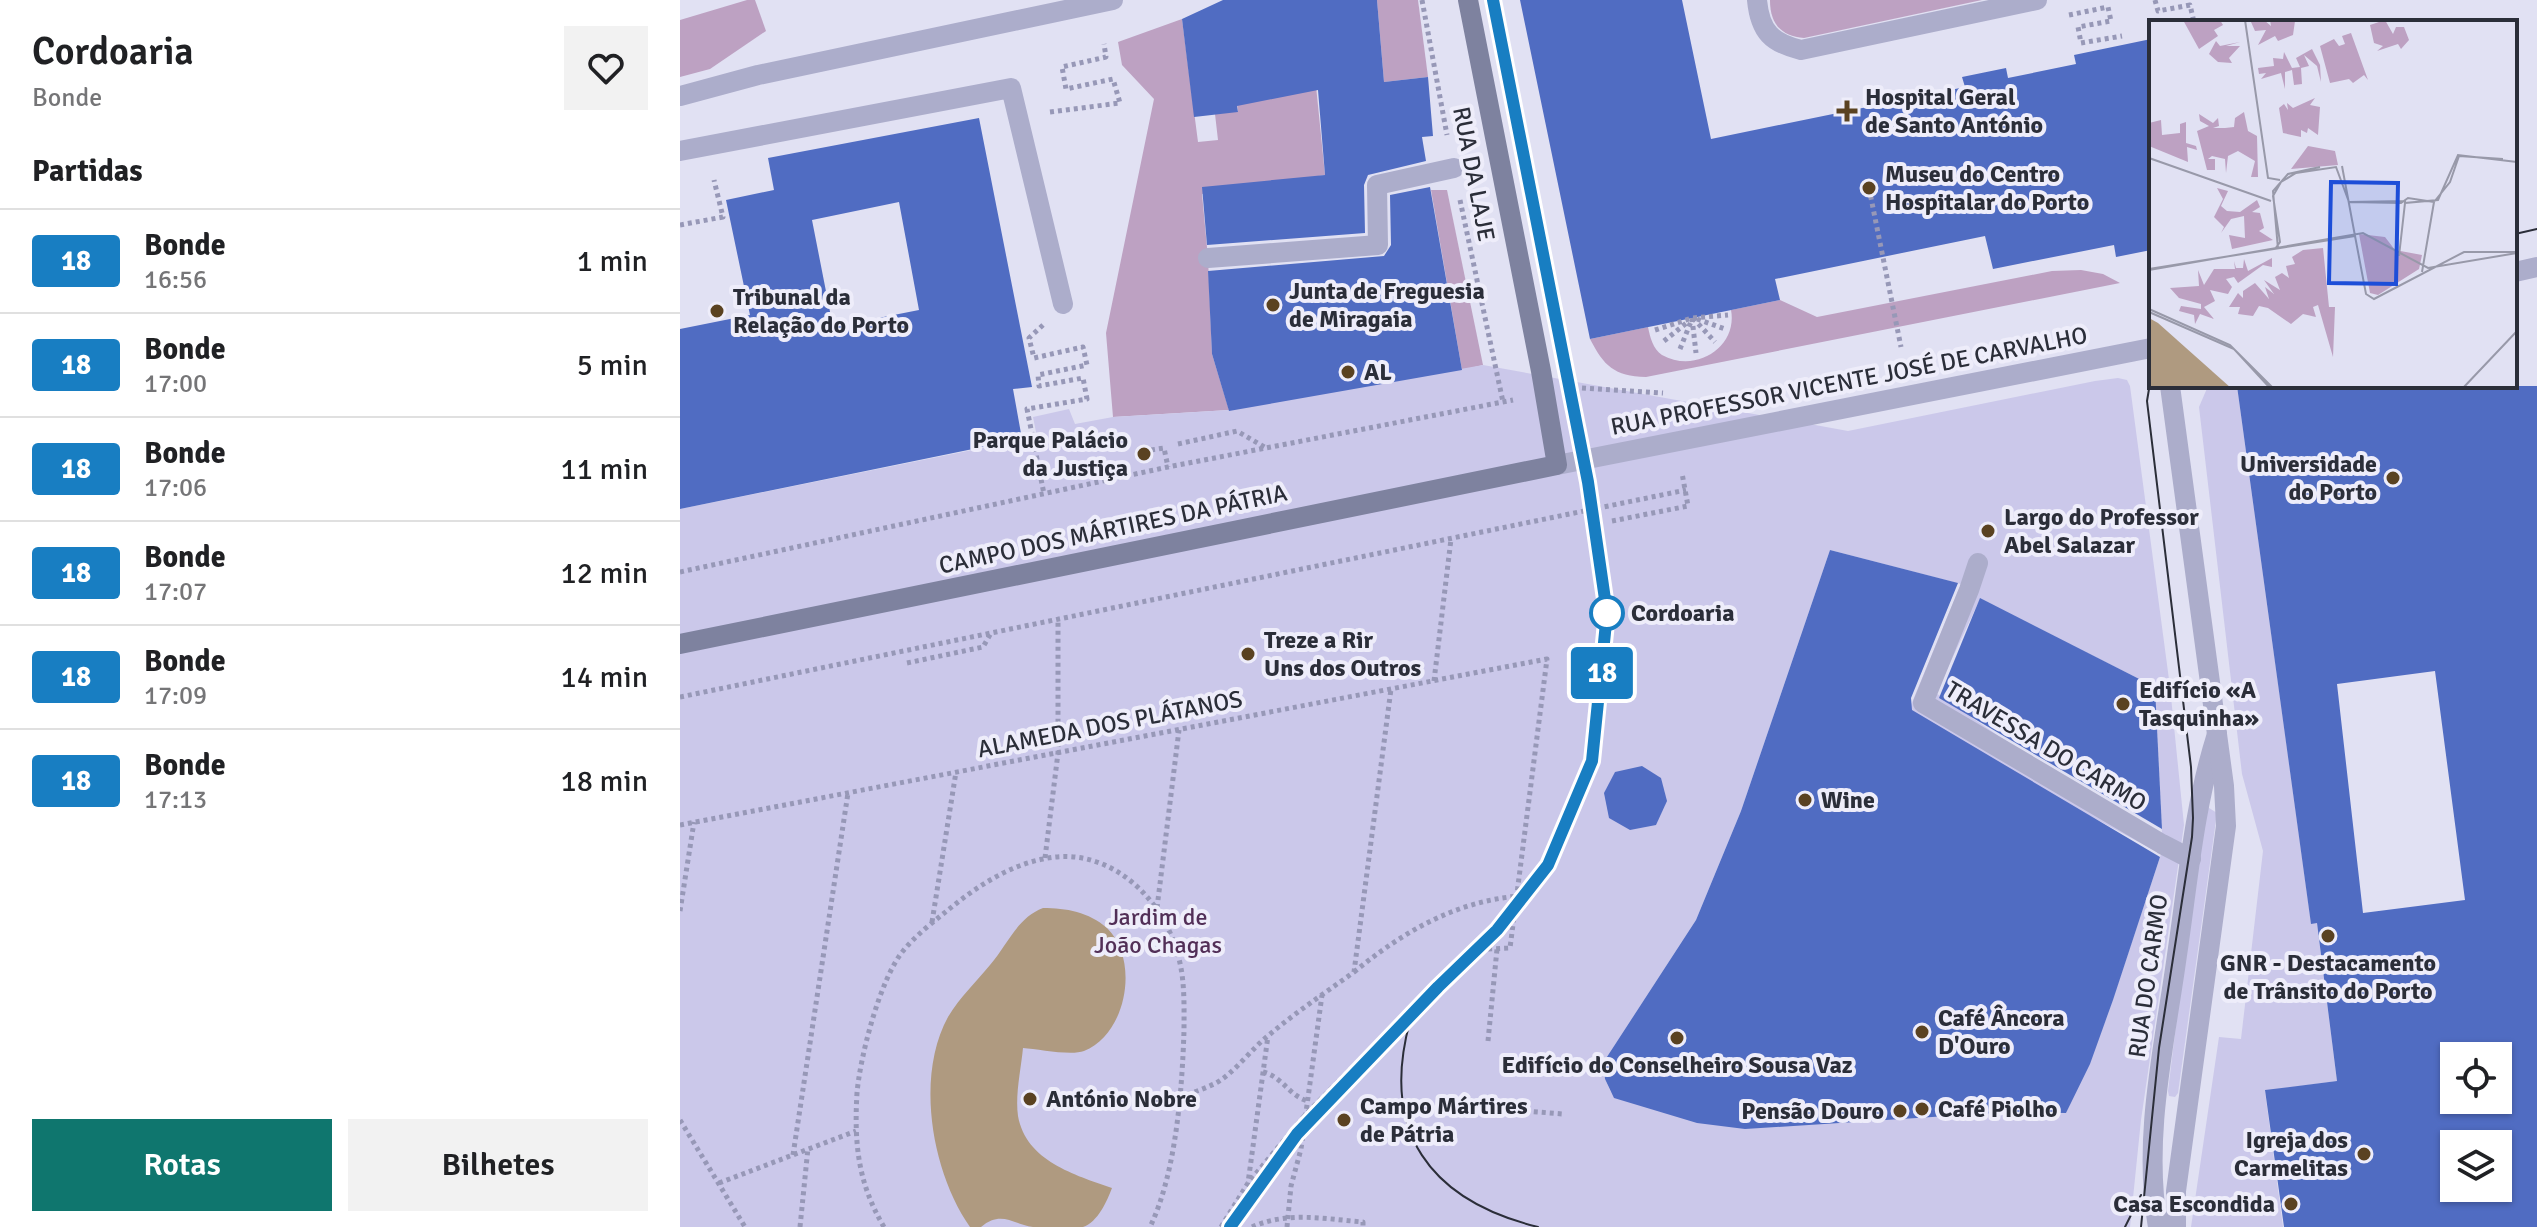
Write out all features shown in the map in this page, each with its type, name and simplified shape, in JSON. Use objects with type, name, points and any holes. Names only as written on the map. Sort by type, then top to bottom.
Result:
[{"type":"main road","points":[[1468,0],[1557,465]]},
{"type":"main road","name":"CAMPO DOS MÁRTIRES DA PÁTRIA","points":[[680,644],[1557,465]]},
{"type":"street","points":[[680,96],[758,75],[1113,0]]},
{"type":"street","points":[[1757,0],[1758,12],[1767,33],[1778,45],[1801,50],[2037,0]]},
{"type":"street","points":[[680,151],[1011,88],[1063,304]]},
{"type":"street","points":[[1208,258],[1378,245],[1377,185],[1454,168]]},
{"type":"street","points":[[2517,272],[2537,267]]},
{"type":"street","name":"RUA PROFESSOR VICENTE JOSÉ DE CARVALHO","points":[[1557,465],[2149,348]]},
{"type":"street","name":"RUA DO CARMO","points":[[2170,388],[2224,786],[2226,826],[2176,1191],[2176,1227]]},
{"type":"street","name":"TRAVESSA DO CARMO","points":[[1978,563],[1923,703],[2191,859]]},
{"type":"street","name":"RUA DO CARMO","points":[[2158,1227],[2154,1204],[2155,1120],[2200,792],[2217,734]]},
{"type":"path","name":"RUA DA LAJE","points":[[1422,0],[1503,402]]},
{"type":"path","points":[[2155,0],[2158,11],[2190,5],[2194,20]]},
{"type":"path","points":[[2069,15],[2108,7],[2111,21],[2078,27],[2081,43],[2122,36]]},
{"type":"path","points":[[1076,108],[1120,103],[1113,79],[1066,89],[1062,67],[1106,57],[1104,44]]},
{"type":"path","points":[[680,225],[723,217],[715,179]]},
{"type":"path","points":[[1869,188],[1901,347]]},
{"type":"path","points":[[1655,330],[1692,318],[1728,315]]},
{"type":"path","points":[[1692,318],[1725,329]]},
{"type":"path","points":[[1664,341],[1692,318]]},
{"type":"path","points":[[1692,318],[1715,342]]},
{"type":"path","points":[[1680,349],[1692,318]]},
{"type":"path","points":[[1692,318],[1696,353]]},
{"type":"path","points":[[1029,338],[1034,358],[1083,347],[1087,365],[1038,375],[1039,386],[1083,378],[1087,399],[1027,409],[1044,494]]},
{"type":"path","points":[[1582,388],[1663,393]]},
{"type":"path","points":[[680,572],[1168,467],[1521,399]]},
{"type":"path","points":[[1178,444],[1237,431],[1266,448]]},
{"type":"path","points":[[1151,450],[1164,448],[1168,467]]},
{"type":"path","points":[[1612,521],[1688,506],[1680,464]]},
{"type":"path","points":[[680,697],[1686,490]]},
{"type":"path","points":[[1434,681],[1451,539]]},
{"type":"path","points":[[1045,858],[1058,753],[1058,620]]},
{"type":"path","points":[[907,663],[983,647],[991,633]]},
{"type":"path","name":"ALAMEDA DOS PLÁTANOS","points":[[680,825],[1547,659],[1518,896]]},
{"type":"path","points":[[1354,972],[1391,689]]},
{"type":"path","points":[[1157,909],[1179,730]]},
{"type":"path","points":[[932,923],[956,772]]},
{"type":"path","points":[[793,1155],[848,793]]},
{"type":"path","points":[[680,911],[694,822]]},
{"type":"path","points":[[884,1227],[871,1206],[860,1176],[856,1131],[859,1070],[873,1017],[902,952],[962,898],[1006,871],[1045,858],[1077,856],[1108,867],[1137,884],[1164,919],[1179,959],[1185,1003],[1179,1095],[1167,1180],[1162,1202],[1150,1227]]},
{"type":"path","points":[[1044,1104],[1115,1106],[1179,1095],[1216,1083],[1268,1035],[1383,949],[1426,922],[1464,906],[1494,898],[1518,896],[1510,948],[1469,950],[1306,1114],[1248,1183],[1221,1227]]},
{"type":"path","points":[[1488,1041],[1497,949]]},
{"type":"path","points":[[1287,1227],[1322,995]]},
{"type":"path","points":[[1248,1183],[1268,1035]]},
{"type":"path","points":[[1263,1072],[1274,1074],[1297,1098],[1308,1101]]},
{"type":"path","points":[[1462,1106],[1563,1114]]},
{"type":"path","points":[[680,1120],[745,1227]]},
{"type":"path","points":[[719,1183],[856,1131]]},
{"type":"path","points":[[800,1227],[808,1148]]},
{"type":"path","points":[[1252,1227],[1288,1217],[1363,1222],[1363,1227]]},
{"type":"shaded area","points":[[755,0],[766,31],[710,69],[680,77],[680,20]]},
{"type":"shaded area","points":[[1377,0],[1418,0],[1428,77],[1384,82]]},
{"type":"shaded area","points":[[1770,0],[1982,0],[1804,38],[1789,35],[1778,27],[1772,16]]},
{"type":"shaded area","points":[[1182,19],[1198,142],[1218,140],[1215,114],[1238,111],[1233,76],[1315,76],[1325,175],[1202,194],[1212,354],[1229,410],[1113,417],[1106,333],[1154,99],[1122,65],[1118,42]]},
{"type":"shaded area","points":[[1431,190],[1447,190],[1483,365],[1462,370]]},
{"type":"shaded area","points":[[2081,270],[2103,274],[2120,283],[1646,377],[1611,368],[1590,339],[1648,327],[1652,342],[1662,355],[1688,361],[1712,354],[1721,346],[1728,335],[1731,310],[1780,300],[1817,317],[2052,271]]},
{"type":"shaded area","points":[[1483,365],[1848,431],[2095,381],[2127,380],[2170,687],[2184,825],[2141,1120],[2130,1227],[680,1227],[680,509],[1037,437],[1033,417],[1069,409],[1075,424],[1113,417],[1229,410]],"holes":[[[1830,550],[1961,584],[1906,717],[2161,854],[2107,1017],[2066,1113],[2009,1112],[1816,1123],[1611,1092],[1605,1079],[1603,1063],[1696,920],[1741,811]],[[1980,599],[2155,687],[2162,834],[2019,750],[1936,693]]]},
{"type":"shaded area","points":[[2207,388],[2237,388],[2311,923],[2317,923],[2337,1081],[2265,1091],[2283,1227],[2191,1227],[2219,1037],[2241,1039],[2263,851],[2242,774],[2199,407]]},
{"type":"shaded area","points":[[2209,808],[2217,813],[2175,1097],[2169,1096],[2168,1091],[2202,810]]},
{"type":"shaded area","points":[[1043,908],[1077,912],[1107,928],[1123,958],[1126,976],[1124,995],[1110,1029],[1099,1042],[1084,1051],[1063,1053],[1023,1048],[1018,1116],[1031,1144],[1042,1155],[1068,1171],[1112,1188],[1097,1216],[1083,1227],[1033,1227],[995,1219],[981,1227],[970,1227],[946,1180],[932,1124],[932,1068],[938,1041],[958,1003],[1026,918]]},
{"type":"building","points":[[1223,0],[1377,0],[1384,82],[1428,77],[1433,136],[1422,137],[1426,161],[1368,175],[1364,185],[1365,233],[1207,245],[1202,187],[1325,175],[1318,90],[1237,106],[1238,112],[1194,117],[1182,19]]},
{"type":"building","points":[[1520,0],[1682,0],[1711,139],[1965,87],[1962,77],[2006,68],[2008,78],[2076,64],[2074,55],[2149,39],[2149,250],[2116,257],[2114,245],[1993,269],[1985,236],[1775,279],[1780,300],[1590,339]]},
{"type":"building","points":[[979,118],[1032,387],[1013,389],[1022,439],[680,509],[680,329],[750,315],[726,200],[774,190],[768,158]],"holes":[[[899,202],[919,310],[833,327],[812,220]]]},
{"type":"building","points":[[1430,187],[1462,370],[1229,411],[1212,354],[1208,271],[1384,256],[1391,245],[1390,195]]},
{"type":"building","points":[[2537,386],[2537,1227],[2284,1227],[2265,1090],[2337,1081],[2317,923],[2311,924],[2237,388]],"holes":[[[2435,671],[2465,900],[2363,913],[2337,684]]]},
{"type":"building","points":[[1830,550],[1958,583],[1911,698],[1912,710],[2160,857],[2090,1064],[2066,1113],[2009,1112],[1745,1129],[1697,1123],[1614,1098],[1605,1079],[1603,1063],[1696,920],[1741,811]]},
{"type":"building","points":[[1980,598],[2155,687],[2162,829],[1939,698]]},
{"type":"building","points":[[1642,766],[1661,778],[1667,801],[1656,825],[1630,830],[1609,818],[1604,793],[1615,772]]},
{"type":"tram line","points":[[1230,1227],[1297,1134],[1497,930],[1548,865],[1592,761],[1607,613],[1584,460],[1493,0]]},
{"type":"tram line","name":"18","points":[[1230,1227],[1297,1134],[1497,930],[1548,865],[1592,761],[1607,613],[1602,573],[1588,482],[1493,0]]},
{"type":"tram line","points":[[2517,234],[2537,229]]},
{"type":"tram line","points":[[2141,1227],[2159,1048],[2193,818],[2191,767],[2147,401],[2149,388]]},
{"type":"tram line","points":[[1410,1021],[1402,1060],[1402,1096],[1409,1127],[1422,1155],[1442,1179],[1468,1199],[1500,1215],[1538,1227]]},
{"type":"tram line","points":[[2125,1227],[2141,1195]]},
{"type":"place","name":"Hospital Geral de Santo António","points":[[1847,111]]},
{"type":"place","name":"Museu do Centro Hospitalar do Porto","points":[[1869,188]]},
{"type":"place","name":"Junta de Freguesia de Miragaia","points":[[1273,305]]},
{"type":"place","name":"Tribunal da Relação do Porto","points":[[717,311]]},
{"type":"place","name":"AL","points":[[1348,372]]},
{"type":"place","name":"Parque Palácio da Justiça","points":[[1144,454]]},
{"type":"place","name":"Universidade do Porto","points":[[2393,478]]},
{"type":"place","name":"Largo do Professor Abel Salazar","points":[[1988,531]]},
{"type":"place","name":"Cordoaria","points":[[1607,613]]},
{"type":"place","name":"Treze a Rir Uns dos Outros","points":[[1248,654]]},
{"type":"place","name":"Edifício «A Tasquinha»","points":[[2123,704]]},
{"type":"place","name":"Wine","points":[[1805,800]]},
{"type":"place","name":"GNR - Destacamento de Trânsito do Porto","points":[[2328,936]]},
{"type":"place","name":"Café Âncora D'Ouro","points":[[1922,1032]]},
{"type":"place","name":"Edifício do Conselheiro Sousa Vaz","points":[[1677,1038]]},
{"type":"place","name":"António Nobre","points":[[1030,1099]]},
{"type":"place","name":"Café Piolho","points":[[1922,1109]]},
{"type":"place","name":"Pensão Douro","points":[[1900,1111]]},
{"type":"place","name":"Campo Mártires de Pátria","points":[[1344,1120]]},
{"type":"place","name":"Igreja dos Carmelitas","points":[[2364,1154]]},
{"type":"place","name":"Casa Escondida","points":[[2291,1204]]},
{"type":"park label","name":"Jardim de João Chagas","points":[[1158,931]]}]
